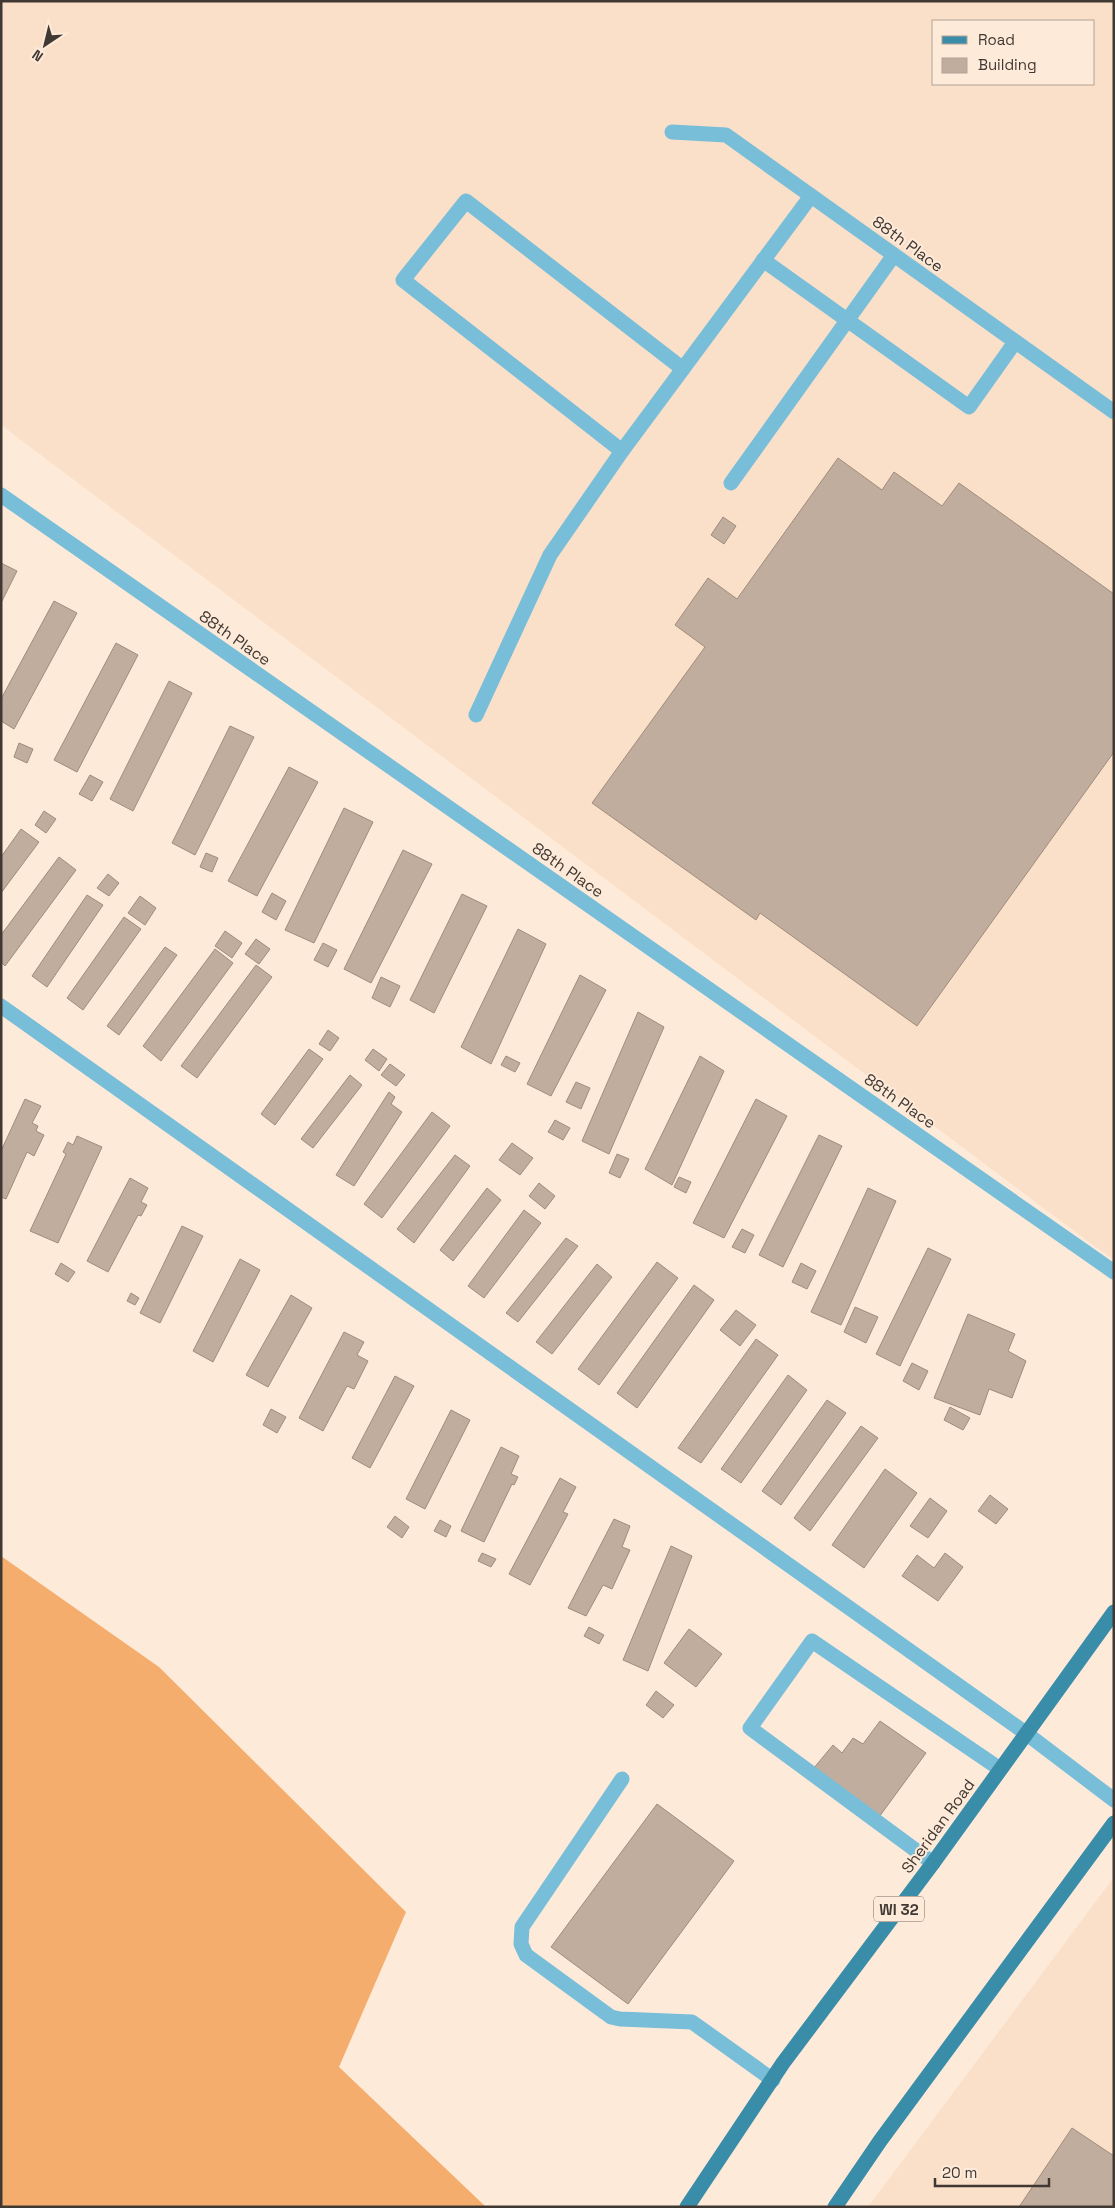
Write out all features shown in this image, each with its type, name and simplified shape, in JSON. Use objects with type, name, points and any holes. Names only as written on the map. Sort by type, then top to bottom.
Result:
[{"type":"main road","name":"Sheridan Road","points":[[687,2207],[772,2080],[933,1863],[1114,1612]]},
{"type":"main road","points":[[835,2207],[880,2141],[1114,1823]]},
{"type":"street","name":"88th Place","points":[[672,132],[726,135],[1114,412]]},
{"type":"street","points":[[476,715],[550,555],[622,451],[811,196]]},
{"type":"street","points":[[622,451],[403,280],[466,201],[683,369]]},
{"type":"street","points":[[730,483],[894,255]]},
{"type":"street","points":[[763,260],[969,407],[1015,342]]},
{"type":"street","name":"88th Place","points":[[1,496],[1114,1272]]},
{"type":"street","points":[[1,1006],[1027,1734],[1114,1800]]},
{"type":"street","points":[[933,1863],[750,1728],[812,1641],[1000,1769]]},
{"type":"street","points":[[622,1779],[522,1928],[521,1944],[526,1955],[610,2017],[692,2022],[772,2080]]},
{"type":"shaded area","points":[[1,1],[1114,1],[1114,1260],[1,425]]},
{"type":"shaded area","points":[[1,1556],[159,1667],[406,1912],[339,2067],[486,2207],[1,2207]]},
{"type":"shaded area","points":[[1114,1877],[1114,2207],[868,2207]]},
{"type":"building","points":[[838,458],[882,490],[894,472],[942,506],[959,483],[1114,594],[1114,752],[917,1026],[760,913],[756,920],[592,803],[705,647],[675,625],[708,578],[737,599]]},
{"type":"building","points":[[723,517],[736,526],[724,544],[711,535]]},
{"type":"building","points":[[1,563],[17,571],[1,603]]},
{"type":"building","points":[[54,601],[77,613],[14,729],[1,721],[1,699]]},
{"type":"building","points":[[116,643],[138,655],[77,772],[54,760]]},
{"type":"building","points":[[169,681],[192,693],[133,811],[110,799]]},
{"type":"building","points":[[230,726],[254,737],[195,855],[172,843]]},
{"type":"building","points":[[19,743],[33,749],[27,763],[14,757]]},
{"type":"building","points":[[289,767],[318,782],[257,896],[228,881]]},
{"type":"building","points":[[90,775],[103,782],[92,801],[79,794]]},
{"type":"building","points":[[344,808],[373,822],[314,943],[285,930]]},
{"type":"building","points":[[44,811],[56,819],[46,833],[35,825]]},
{"type":"building","points":[[21,829],[39,842],[1,893],[1,857]]},
{"type":"building","points":[[403,850],[432,864],[371,983],[344,969]]},
{"type":"building","points":[[206,853],[218,858],[212,872],[200,867]]},
{"type":"building","points":[[59,857],[76,870],[5,966],[1,962],[1,935]]},
{"type":"building","points":[[108,874],[119,883],[109,896],[97,888]]},
{"type":"building","points":[[272,893],[286,901],[276,920],[262,912]]},
{"type":"building","points":[[462,894],[487,906],[434,1013],[410,1000]]},
{"type":"building","points":[[87,895],[103,905],[47,987],[32,976]]},
{"type":"building","points":[[140,896],[156,908],[145,925],[128,913]]},
{"type":"building","points":[[124,917],[141,929],[83,1010],[67,998]]},
{"type":"building","points":[[518,929],[546,944],[491,1064],[461,1047]]},
{"type":"building","points":[[225,931],[242,943],[232,958],[215,946]]},
{"type":"building","points":[[256,939],[270,949],[259,964],[245,954]]},
{"type":"building","points":[[323,943],[337,950],[328,967],[314,960]]},
{"type":"building","points":[[165,947],[177,955],[119,1035],[107,1026]]},
{"type":"building","points":[[215,949],[233,963],[161,1061],[143,1046]]},
{"type":"building","points":[[256,965],[272,977],[197,1078],[181,1066]]},
{"type":"building","points":[[580,975],[606,990],[551,1096],[527,1084]]},
{"type":"building","points":[[381,977],[400,986],[390,1007],[372,998]]},
{"type":"building","points":[[638,1012],[664,1027],[609,1154],[582,1141]]},
{"type":"building","points":[[328,1030],[339,1038],[330,1051],[319,1044]]},
{"type":"building","points":[[309,1049],[323,1059],[275,1125],[261,1114]]},
{"type":"building","points":[[373,1049],[387,1059],[379,1071],[365,1060]]},
{"type":"building","points":[[506,1056],[520,1063],[515,1072],[501,1065]]},
{"type":"building","points":[[700,1056],[724,1071],[672,1185],[645,1169]]},
{"type":"building","points":[[390,1064],[405,1075],[396,1086],[381,1075]]},
{"type":"building","points":[[350,1075],[362,1085],[313,1148],[301,1139]]},
{"type":"building","points":[[576,1082],[590,1088],[581,1109],[566,1102]]},
{"type":"building","points":[[389,1092],[395,1097],[391,1104],[402,1112],[354,1186],[336,1175]]},
{"type":"building","points":[[25,1099],[41,1106],[32,1123],[38,1126],[36,1131],[44,1135],[34,1156],[27,1152],[6,1199],[1,1197],[1,1151]]},
{"type":"building","points":[[756,1099],[787,1116],[724,1238],[693,1223]]},
{"type":"building","points":[[432,1112],[450,1126],[382,1218],[364,1204]]},
{"type":"building","points":[[555,1120],[570,1128],[563,1140],[548,1132]]},
{"type":"building","points":[[819,1135],[842,1146],[783,1267],[759,1255]]},
{"type":"building","points":[[77,1136],[102,1147],[58,1243],[30,1231],[66,1154],[63,1152],[68,1142],[73,1145]]},
{"type":"building","points":[[512,1143],[533,1158],[520,1175],[499,1160]]},
{"type":"building","points":[[617,1154],[629,1159],[620,1178],[609,1173]]},
{"type":"building","points":[[455,1155],[470,1166],[414,1243],[397,1229]]},
{"type":"building","points":[[679,1177],[691,1182],[686,1193],[674,1187]]},
{"type":"building","points":[[130,1178],[148,1188],[141,1202],[147,1205],[141,1216],[138,1215],[108,1272],[87,1261]]},
{"type":"building","points":[[539,1183],[555,1196],[545,1209],[529,1196]]},
{"type":"building","points":[[487,1188],[501,1200],[453,1261],[440,1250]]},
{"type":"building","points":[[868,1188],[896,1201],[841,1325],[811,1312]]},
{"type":"building","points":[[524,1210],[541,1223],[484,1298],[468,1286]]},
{"type":"building","points":[[182,1226],[203,1236],[160,1323],[140,1313]]},
{"type":"building","points":[[742,1229],[754,1235],[745,1253],[732,1247]]},
{"type":"building","points":[[566,1238],[578,1246],[518,1322],[506,1313]]},
{"type":"building","points":[[928,1248],[951,1259],[900,1366],[876,1354]]},
{"type":"building","points":[[240,1259],[260,1270],[213,1362],[193,1351]]},
{"type":"building","points":[[657,1262],[678,1278],[599,1385],[578,1369]]},
{"type":"building","points":[[61,1263],[75,1272],[68,1282],[55,1274]]},
{"type":"building","points":[[801,1263],[816,1271],[807,1289],[792,1282]]},
{"type":"building","points":[[597,1264],[612,1277],[552,1354],[536,1342]]},
{"type":"building","points":[[694,1285],[714,1300],[637,1408],[617,1393]]},
{"type":"building","points":[[131,1293],[139,1298],[135,1305],[127,1301]]},
{"type":"building","points":[[291,1295],[312,1308],[268,1387],[246,1375]]},
{"type":"building","points":[[855,1307],[878,1317],[866,1343],[844,1332]]},
{"type":"building","points":[[736,1310],[756,1325],[740,1346],[720,1330]]},
{"type":"building","points":[[968,1314],[1015,1334],[1008,1351],[1026,1361],[1012,1398],[989,1389],[980,1415],[934,1398]]},
{"type":"building","points":[[344,1332],[364,1342],[357,1355],[368,1361],[354,1389],[347,1386],[323,1431],[299,1418]]},
{"type":"building","points":[[756,1339],[778,1355],[701,1463],[678,1448]]},
{"type":"building","points":[[912,1363],[928,1371],[919,1390],[903,1381]]},
{"type":"building","points":[[788,1375],[807,1390],[741,1483],[721,1469]]},
{"type":"building","points":[[395,1376],[414,1386],[370,1468],[352,1458]]},
{"type":"building","points":[[827,1400],[846,1413],[781,1505],[762,1491]]},
{"type":"building","points":[[950,1407],[970,1418],[963,1430],[944,1420]]},
{"type":"building","points":[[271,1409],[286,1417],[277,1433],[263,1425]]},
{"type":"building","points":[[451,1410],[470,1420],[425,1509],[406,1499]]},
{"type":"building","points":[[861,1426],[878,1438],[810,1531],[794,1518]]},
{"type":"building","points":[[501,1447],[519,1456],[511,1474],[518,1477],[514,1485],[512,1484],[484,1542],[461,1531]]},
{"type":"building","points":[[885,1469],[917,1493],[864,1568],[832,1545]]},
{"type":"building","points":[[560,1478],[576,1487],[563,1512],[568,1514],[530,1585],[509,1574]]},
{"type":"building","points":[[990,1495],[1008,1509],[996,1524],[978,1511]]},
{"type":"building","points":[[930,1498],[947,1511],[928,1538],[910,1526]]},
{"type":"building","points":[[395,1516],[409,1527],[402,1538],[387,1527]]},
{"type":"building","points":[[614,1519],[630,1526],[622,1547],[630,1550],[612,1589],[603,1585],[586,1616],[568,1608]]},
{"type":"building","points":[[440,1520],[451,1526],[446,1537],[434,1531]]},
{"type":"building","points":[[671,1546],[692,1556],[648,1671],[623,1660]]},
{"type":"building","points":[[482,1553],[496,1559],[491,1567],[478,1561]]},
{"type":"building","points":[[945,1553],[963,1567],[938,1601],[902,1576],[917,1555],[934,1568]]},
{"type":"building","points":[[589,1627],[604,1635],[599,1644],[584,1636]]},
{"type":"building","points":[[689,1629],[722,1654],[696,1687],[664,1663]]},
{"type":"building","points":[[656,1691],[674,1705],[663,1718],[646,1705]]},
{"type":"building","points":[[880,1721],[926,1753],[879,1817],[813,1769],[833,1745],[842,1753],[853,1738],[863,1744]]},
{"type":"building","points":[[657,1804],[734,1861],[628,2004],[551,1947]]},
{"type":"building","points":[[1072,2128],[1114,2156],[1114,2207],[1019,2207]]}]
